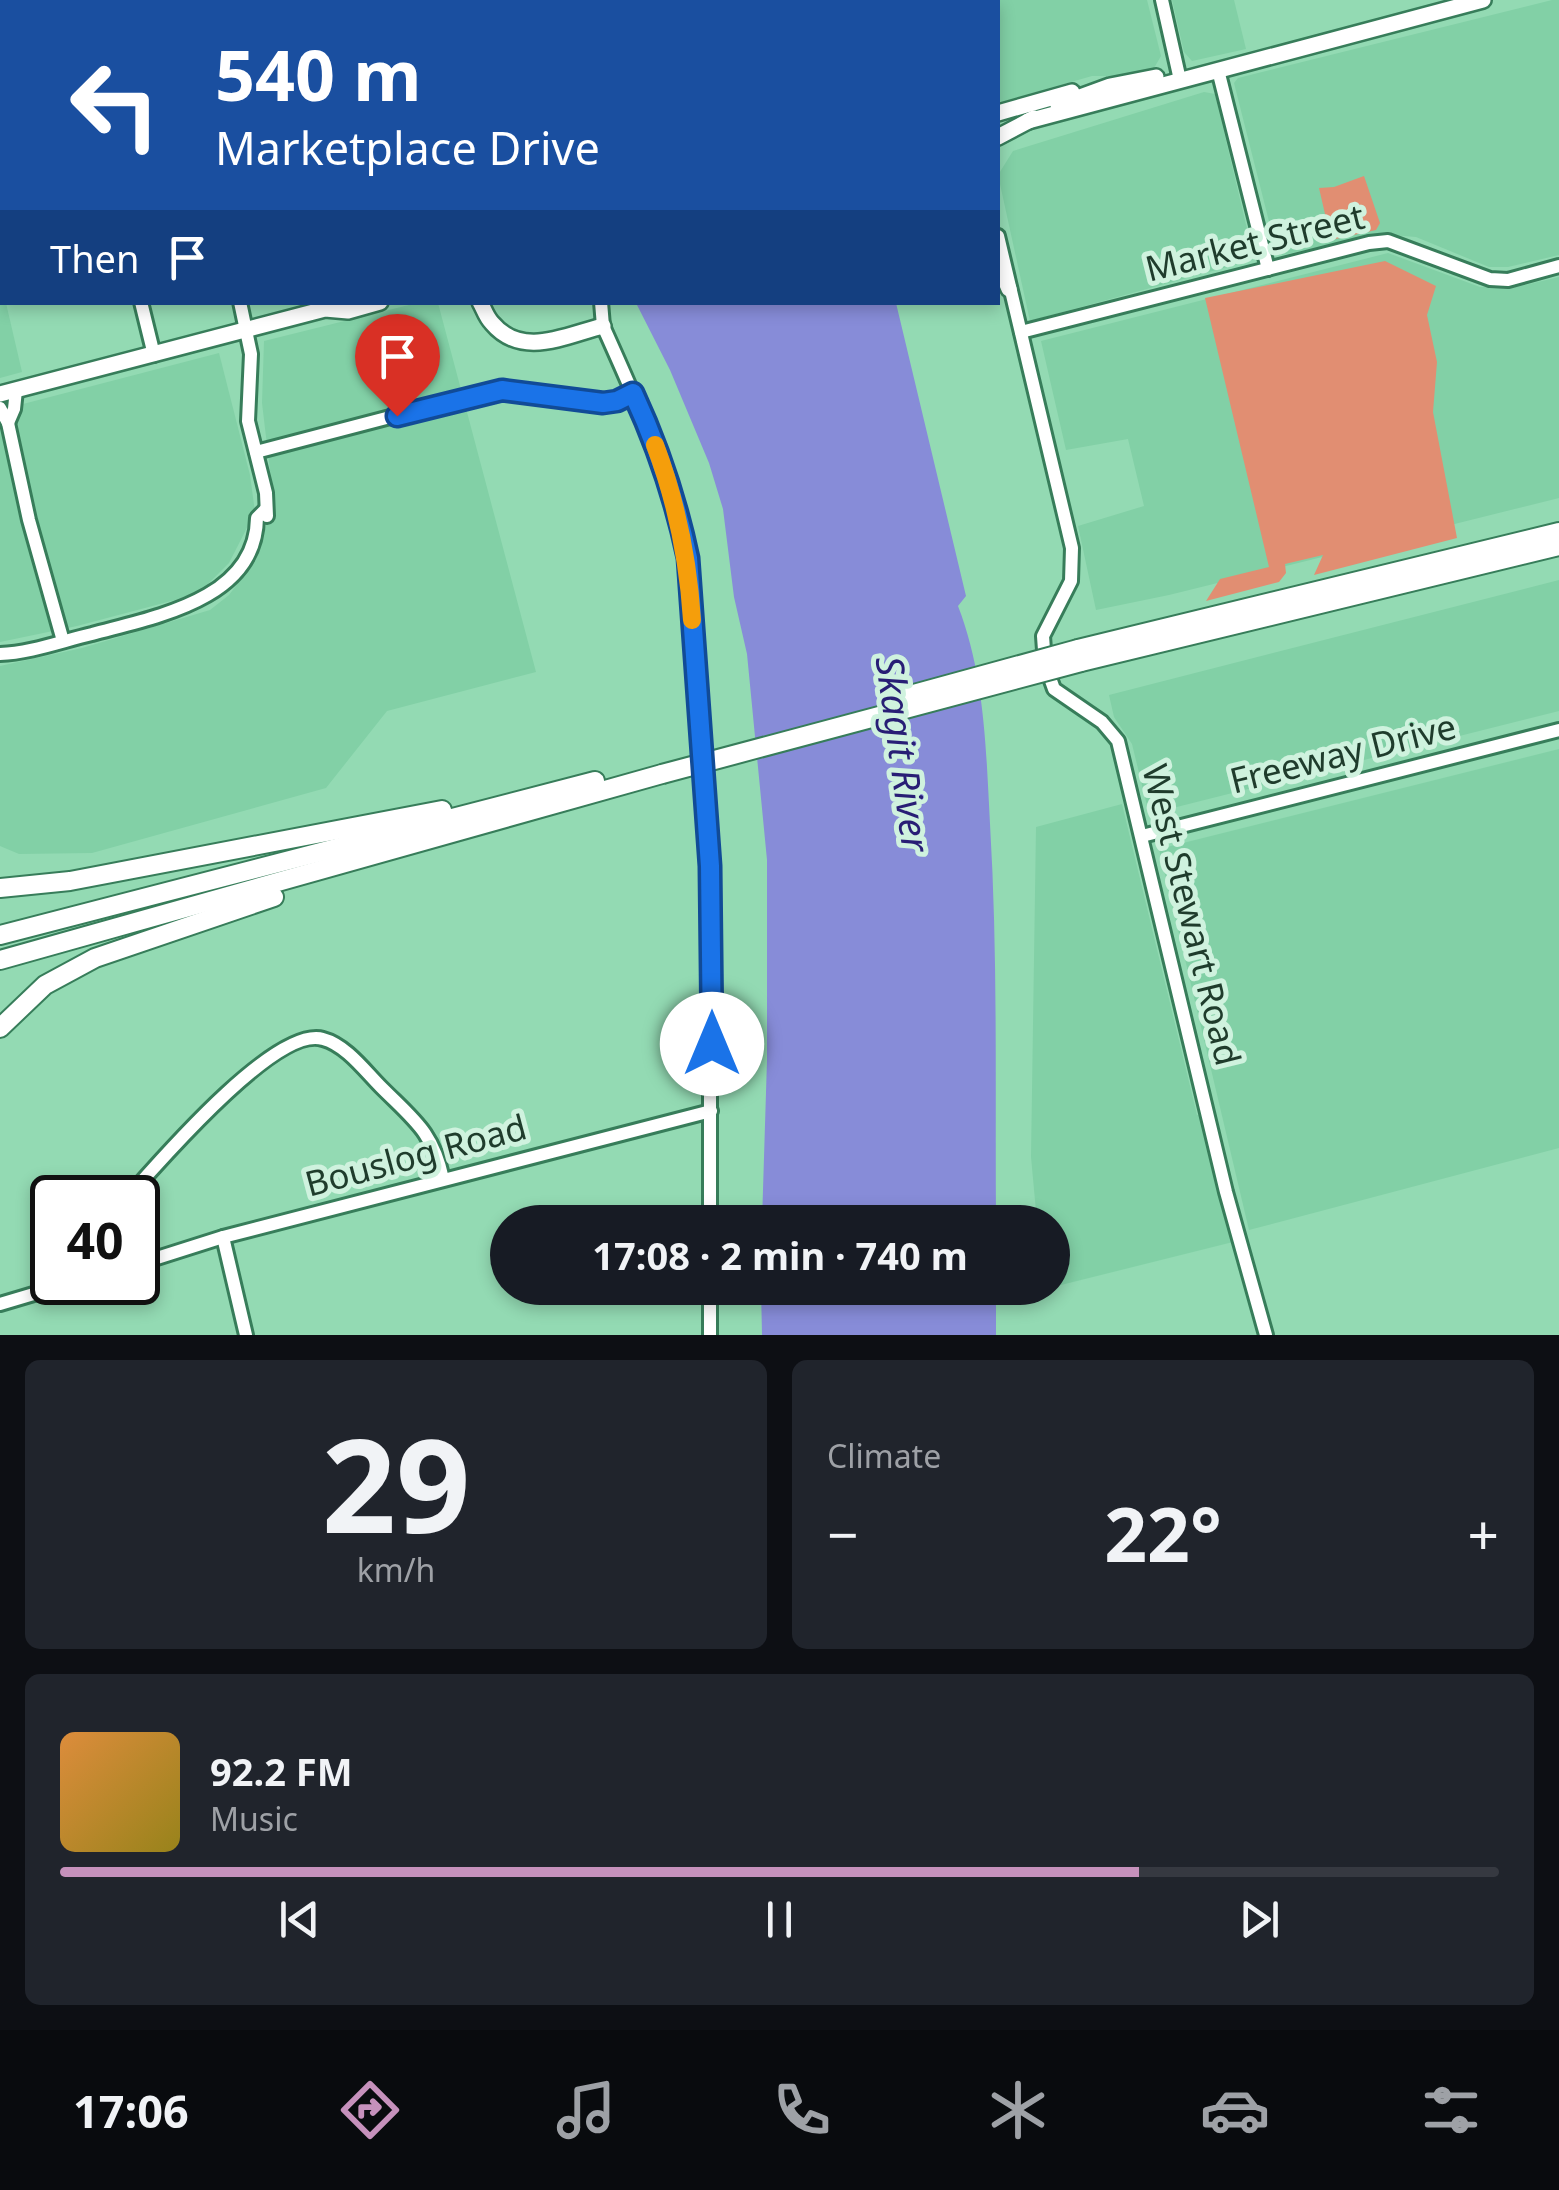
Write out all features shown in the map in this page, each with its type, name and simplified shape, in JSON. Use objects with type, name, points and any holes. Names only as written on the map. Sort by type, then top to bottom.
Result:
[{"type":"highway","points":[[1384,574],[1559,521]]},
{"type":"highway","points":[[0,935],[537,796],[662,768],[1384,574],[1559,532]]},
{"type":"highway","points":[[1080,655],[1559,547]]},
{"type":"highway","points":[[0,1028],[45,985],[94,958],[662,768]]},
{"type":"highway","points":[[0,960],[602,791]]},
{"type":"highway","points":[[0,888],[70,882],[320,832],[537,796]]},
{"type":"main road","points":[[1028,121],[1483,0]]},
{"type":"main road","points":[[1000,112],[1064,93],[1160,76],[1180,80]]},
{"type":"main road","points":[[1000,136],[1069,99],[1110,86]]},
{"type":"main road","points":[[1000,268],[1010,292]]},
{"type":"main road","points":[[8,392],[329,306],[348,311],[369,305]]},
{"type":"main road","points":[[483,305],[500,332],[522,342],[542,342],[604,326]]},
{"type":"street","points":[[1162,0],[1180,80]]},
{"type":"street","points":[[1218,70],[1268,269]]},
{"type":"street","name":"Market Street","points":[[1021,332],[1388,241],[1490,279],[1508,280],[1559,266]]},
{"type":"street","points":[[1000,245],[1010,292]]},
{"type":"street","points":[[1000,254],[1021,332]]},
{"type":"street","points":[[142,305],[154,355]]},
{"type":"street","points":[[0,654],[157,616],[208,596],[241,565],[267,517],[266,494],[248,421],[251,354],[241,305]]},
{"type":"street","points":[[601,305],[604,326],[674,498],[688,558],[710,866],[710,1205]]},
{"type":"street","name":"West Stewart Road","points":[[1021,332],[1072,548],[1071,582],[1043,636],[1045,664],[1054,689],[1102,722],[1118,740],[1231,1210],[1266,1335]]},
{"type":"street","points":[[256,452],[486,392],[519,391],[603,403],[633,393]]},
{"type":"street","points":[[8,392],[14,409],[8,422]]},
{"type":"street","points":[[0,408],[8,422],[28,520],[63,641]]},
{"type":"street","name":"Freeway Drive","points":[[1142,836],[1559,730]]},
{"type":"street","points":[[149,1175],[233,1087],[278,1050],[310,1037],[327,1040],[348,1054],[431,1138],[444,1179]]},
{"type":"street","name":"Bouslog Road","points":[[160,1257],[711,1111]]},
{"type":"street","points":[[223,1238],[246,1335]]},
{"type":"street","points":[[0,1304],[30,1295]]},
{"type":"street","points":[[710,1305],[710,1335]]},
{"type":"shaded area","points":[[1000,0],[1147,0],[1161,56],[1154,68],[1092,76],[1000,102]]},
{"type":"shaded area","points":[[1172,0],[1234,0],[1246,49],[1192,61],[1184,52]]},
{"type":"shaded area","points":[[1559,0],[1559,255],[1508,267],[1489,267],[1416,237],[1380,234],[1282,255],[1276,249],[1234,83],[1238,78]]},
{"type":"shaded area","points":[[1204,92],[1215,94],[1253,254],[1249,261],[1030,321],[1000,184],[1000,172],[1013,151]]},
{"type":"shaded area","points":[[1364,176],[1380,223],[1376,230],[1331,240],[1319,188]]},
{"type":"shaded area","points":[[1388,253],[1480,287],[1517,287],[1559,277],[1559,498],[1096,610],[1078,526],[1144,506],[1128,439],[1066,450],[1041,341]]},
{"type":"shaded area","points":[[1385,261],[1436,286],[1427,315],[1437,362],[1433,412],[1457,538],[1314,575],[1323,555],[1285,564],[1286,573],[1279,582],[1206,601],[1220,579],[1269,567],[1205,298]]},
{"type":"shaded area","points":[[0,305],[6,305],[22,372],[0,378]]},
{"type":"shaded area","points":[[409,305],[439,305],[536,672],[387,711],[326,788],[92,853],[19,854],[0,846],[0,666],[82,648],[210,610],[229,595],[250,567],[274,504],[262,403],[264,341]]},
{"type":"shaded area","points":[[219,353],[250,475],[255,512],[229,563],[202,590],[175,600],[0,642],[0,410]]},
{"type":"shaded area","points":[[1559,580],[1559,711],[1149,814],[1132,744],[1114,717],[1109,695]]},
{"type":"shaded area","points":[[1559,749],[1559,1148],[1249,1230],[1159,849]]},
{"type":"shaded area","points":[[1122,804],[1197,1115],[1201,1115],[1233,1242],[1070,1283],[1070,1205],[1035,1205],[1031,1157],[1036,827]]},
{"type":"water","name":"Skagit River","points":[[637,305],[896,305],[966,596],[958,606],[974,659],[983,714],[994,924],[996,1205],[763,1205],[767,860],[747,654],[734,597],[723,509],[709,463],[670,370]]},
{"type":"water","points":[[761,1305],[996,1305],[996,1335],[762,1335]]},
{"type":"slow traffic","points":[[655,445],[678,511],[688,558],[692,620]]},
{"type":"route","points":[[397,416],[502,390],[603,403],[633,393],[678,511],[688,558],[710,866],[712,1044]]}]
